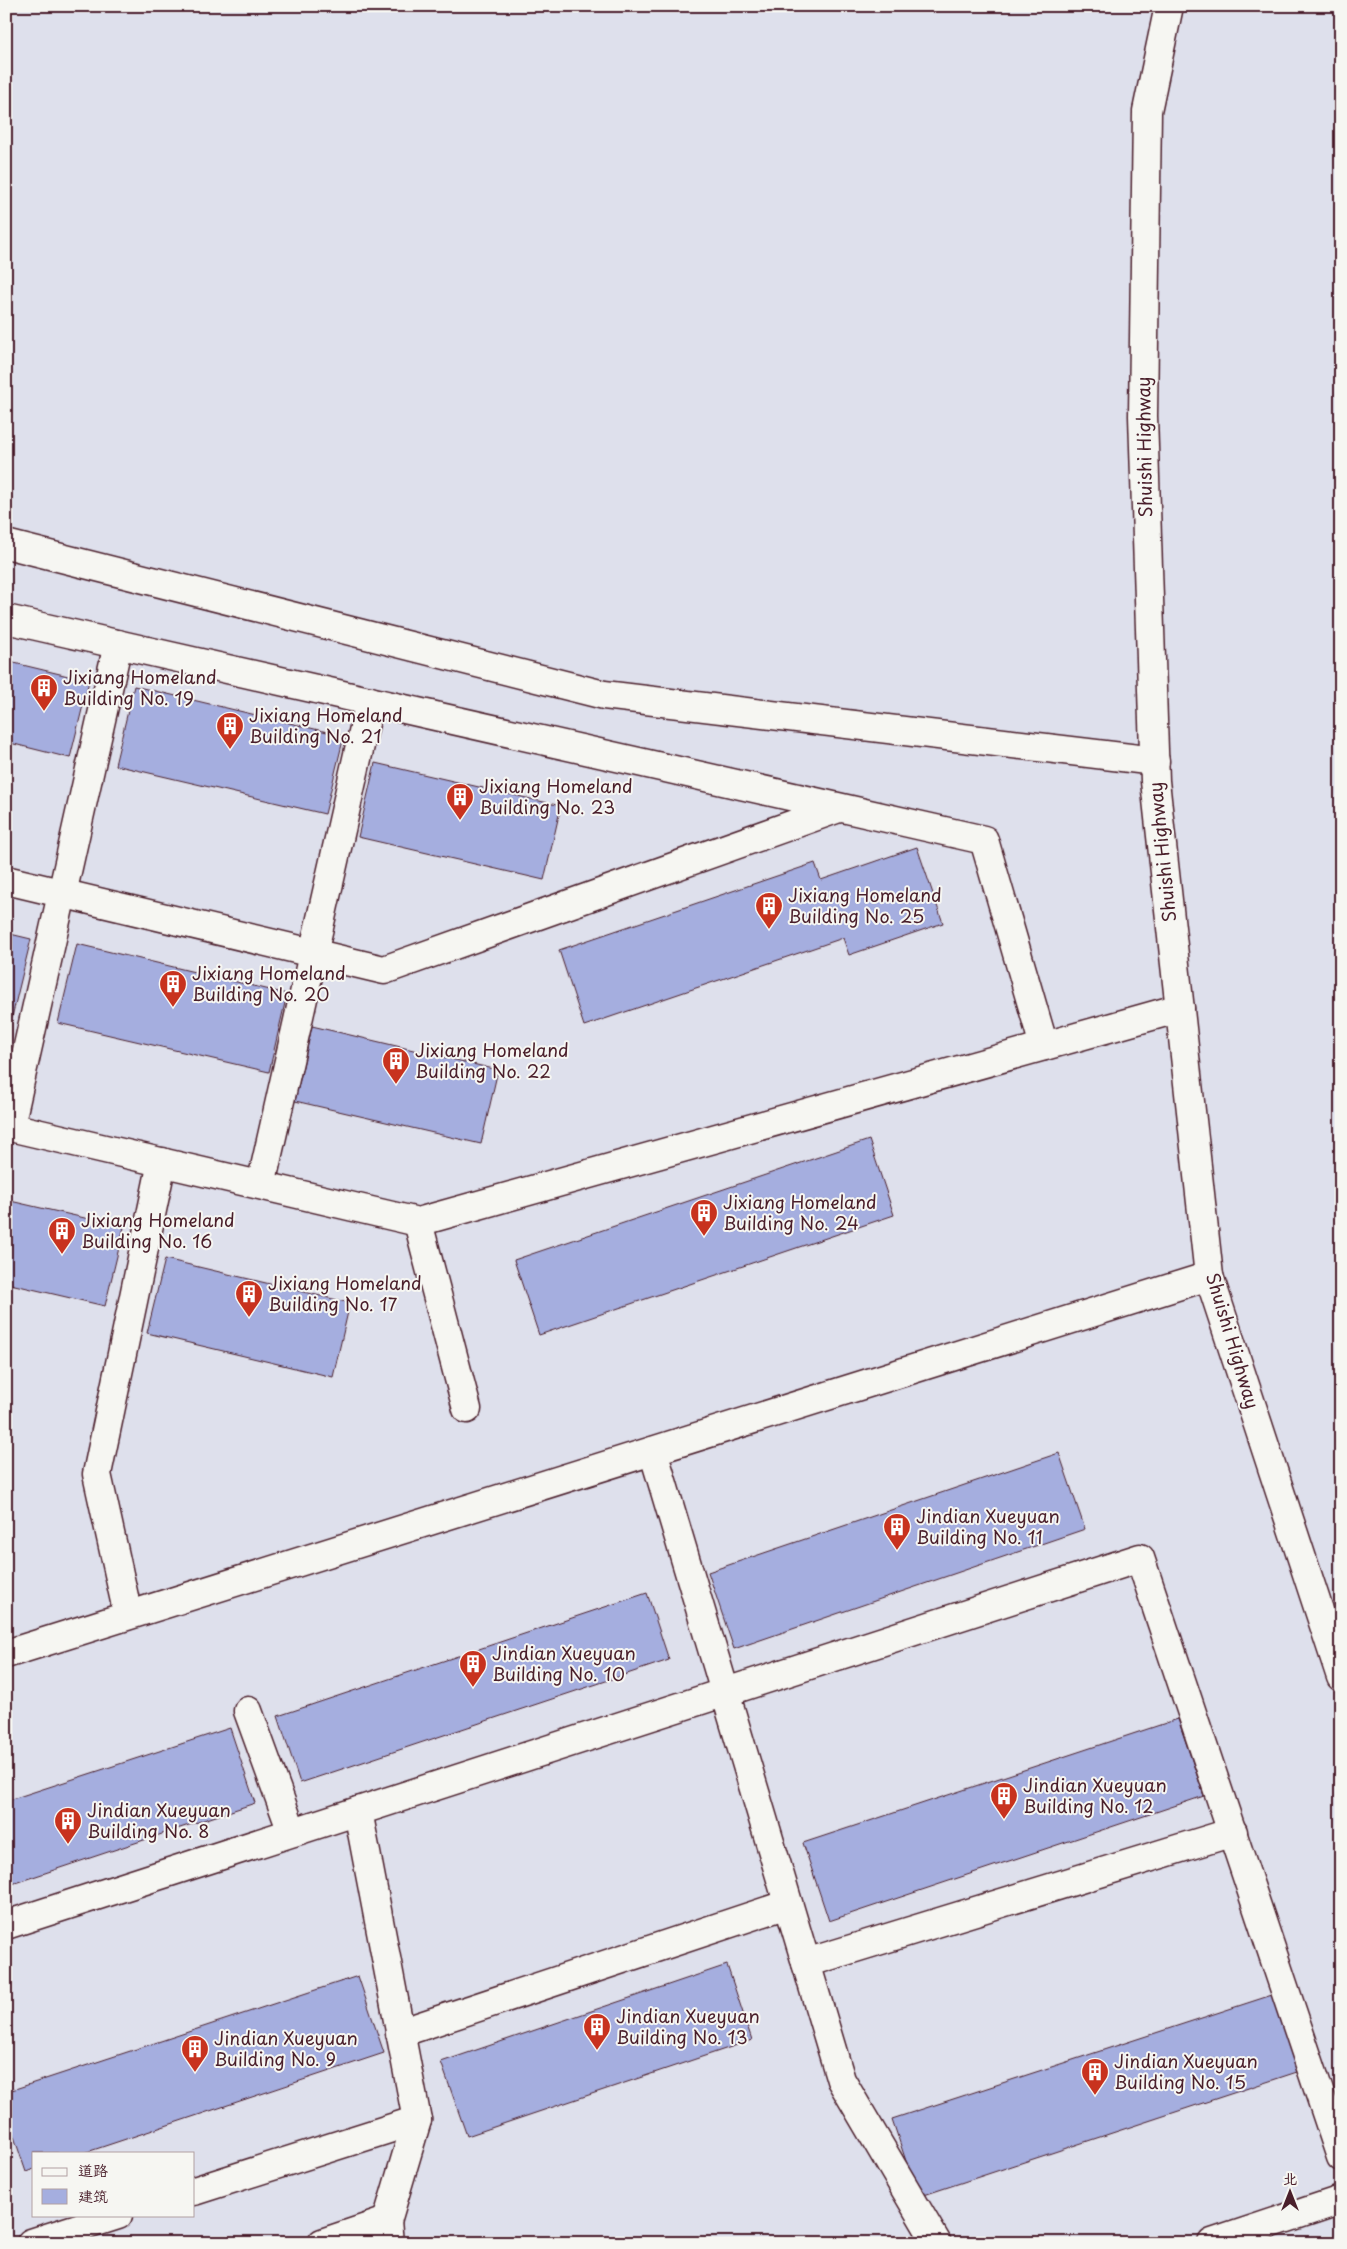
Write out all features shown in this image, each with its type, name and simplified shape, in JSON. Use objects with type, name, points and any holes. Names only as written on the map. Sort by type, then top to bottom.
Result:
[{"type":"street","name":"Shuishi Highway","points":[[1169,6],[1147,111],[1143,416],[1154,761],[1209,1276],[1341,1677]]},
{"type":"street","points":[[6,544],[604,695],[1154,761]]},
{"type":"street","points":[[6,619],[984,840],[1044,1046]]},
{"type":"street","points":[[118,644],[8,1126],[418,1222],[1180,1008]]},
{"type":"street","points":[[261,1185],[370,701]]},
{"type":"street","points":[[6,880],[384,970],[838,808]]},
{"type":"street","points":[[128,1615],[97,1474],[162,1162]]},
{"type":"street","points":[[418,1222],[466,1409]]},
{"type":"street","points":[[6,1654],[1209,1276]]},
{"type":"street","points":[[653,1451],[841,2080],[938,2243]]},
{"type":"street","points":[[6,1925],[1140,1558],[1341,2157]]},
{"type":"street","points":[[248,1711],[292,1832]]},
{"type":"street","points":[[322,2243],[388,2232],[417,2120],[358,1811]]},
{"type":"street","points":[[806,1963],[1233,1832]]},
{"type":"street","points":[[400,2033],[788,1904]]},
{"type":"street","points":[[195,2191],[417,2120]]},
{"type":"street","points":[[1212,2243],[1341,2200]]},
{"type":"street","points":[[31,2243],[115,2216]]},
{"type":"building","name":"Jixiang Homeland Building No. 19","points":[[6,661],[89,681],[70,758],[6,742]]},
{"type":"building","name":"Jixiang Homeland Building No. 21","points":[[134,686],[344,736],[325,814],[115,765]]},
{"type":"building","name":"Jixiang Homeland Building No. 23","points":[[375,763],[561,806],[544,880],[358,837]]},
{"type":"building","name":"Jixiang Homeland Building No. 25","points":[[917,847],[943,923],[849,955],[843,938],[584,1026],[559,950],[815,863],[821,880]]},
{"type":"building","points":[[6,933],[31,939],[12,1017],[6,1015]]},
{"type":"building","name":"Jixiang Homeland Building No. 20","points":[[77,944],[287,994],[269,1072],[58,1023]]},
{"type":"building","name":"Jixiang Homeland Building No. 22","points":[[312,1026],[498,1070],[481,1144],[295,1101]]},
{"type":"building","name":"Jixiang Homeland Building No. 24","points":[[869,1140],[894,1215],[539,1335],[514,1260]]},
{"type":"building","name":"Jixiang Homeland Building No. 16","points":[[6,1200],[124,1227],[105,1306],[6,1283]]},
{"type":"building","name":"Jixiang Homeland Building No. 17","points":[[165,1259],[350,1303],[333,1377],[147,1333]]},
{"type":"building","name":"Jindian Xueyuan Building No. 11","points":[[1059,1453],[1085,1529],[734,1649],[708,1572]]},
{"type":"building","name":"Jindian Xueyuan Building No. 10","points":[[647,1593],[669,1660],[300,1783],[278,1716]]},
{"type":"building","name":"Jindian Xueyuan Building No. 12","points":[[1178,1719],[1204,1796],[829,1921],[803,1843]]},
{"type":"building","name":"Jindian Xueyuan Building No. 8","points":[[230,1728],[255,1803],[6,1886],[6,1801]]},
{"type":"building","name":"Jindian Xueyuan Building No. 13","points":[[727,1965],[752,2040],[467,2136],[441,2062]]},
{"type":"building","name":"Jindian Xueyuan Building No. 9","points":[[358,1976],[384,2053],[87,2152],[32,2152],[32,2170],[26,2172],[6,2113],[6,2092]]},
{"type":"building","name":"Jindian Xueyuan Building No. 15","points":[[1272,1995],[1297,2072],[918,2197],[892,2119]]},
{"type":"place","name":"Jixiang Homeland Building No. 19","points":[[44,712]]},
{"type":"place","name":"Jixiang Homeland Building No. 21","points":[[230,750]]},
{"type":"place","name":"Jixiang Homeland Building No. 23","points":[[460,821]]},
{"type":"place","name":"Jixiang Homeland Building No. 25","points":[[769,930]]},
{"type":"place","name":"Jixiang Homeland Building No. 20","points":[[173,1008]]},
{"type":"place","name":"Jixiang Homeland Building No. 22","points":[[396,1085]]},
{"type":"place","name":"Jixiang Homeland Building No. 24","points":[[704,1237]]},
{"type":"place","name":"Jixiang Homeland Building No. 16","points":[[62,1255]]},
{"type":"place","name":"Jixiang Homeland Building No. 17","points":[[249,1318]]},
{"type":"place","name":"Jindian Xueyuan Building No. 11","points":[[897,1551]]},
{"type":"place","name":"Jindian Xueyuan Building No. 10","points":[[473,1688]]},
{"type":"place","name":"Jindian Xueyuan Building No. 12","points":[[1004,1820]]},
{"type":"place","name":"Jindian Xueyuan Building No. 8","points":[[68,1845]]},
{"type":"place","name":"Jindian Xueyuan Building No. 13","points":[[597,2051]]},
{"type":"place","name":"Jindian Xueyuan Building No. 9","points":[[195,2073]]},
{"type":"place","name":"Jindian Xueyuan Building No. 15","points":[[1095,2096]]}]
